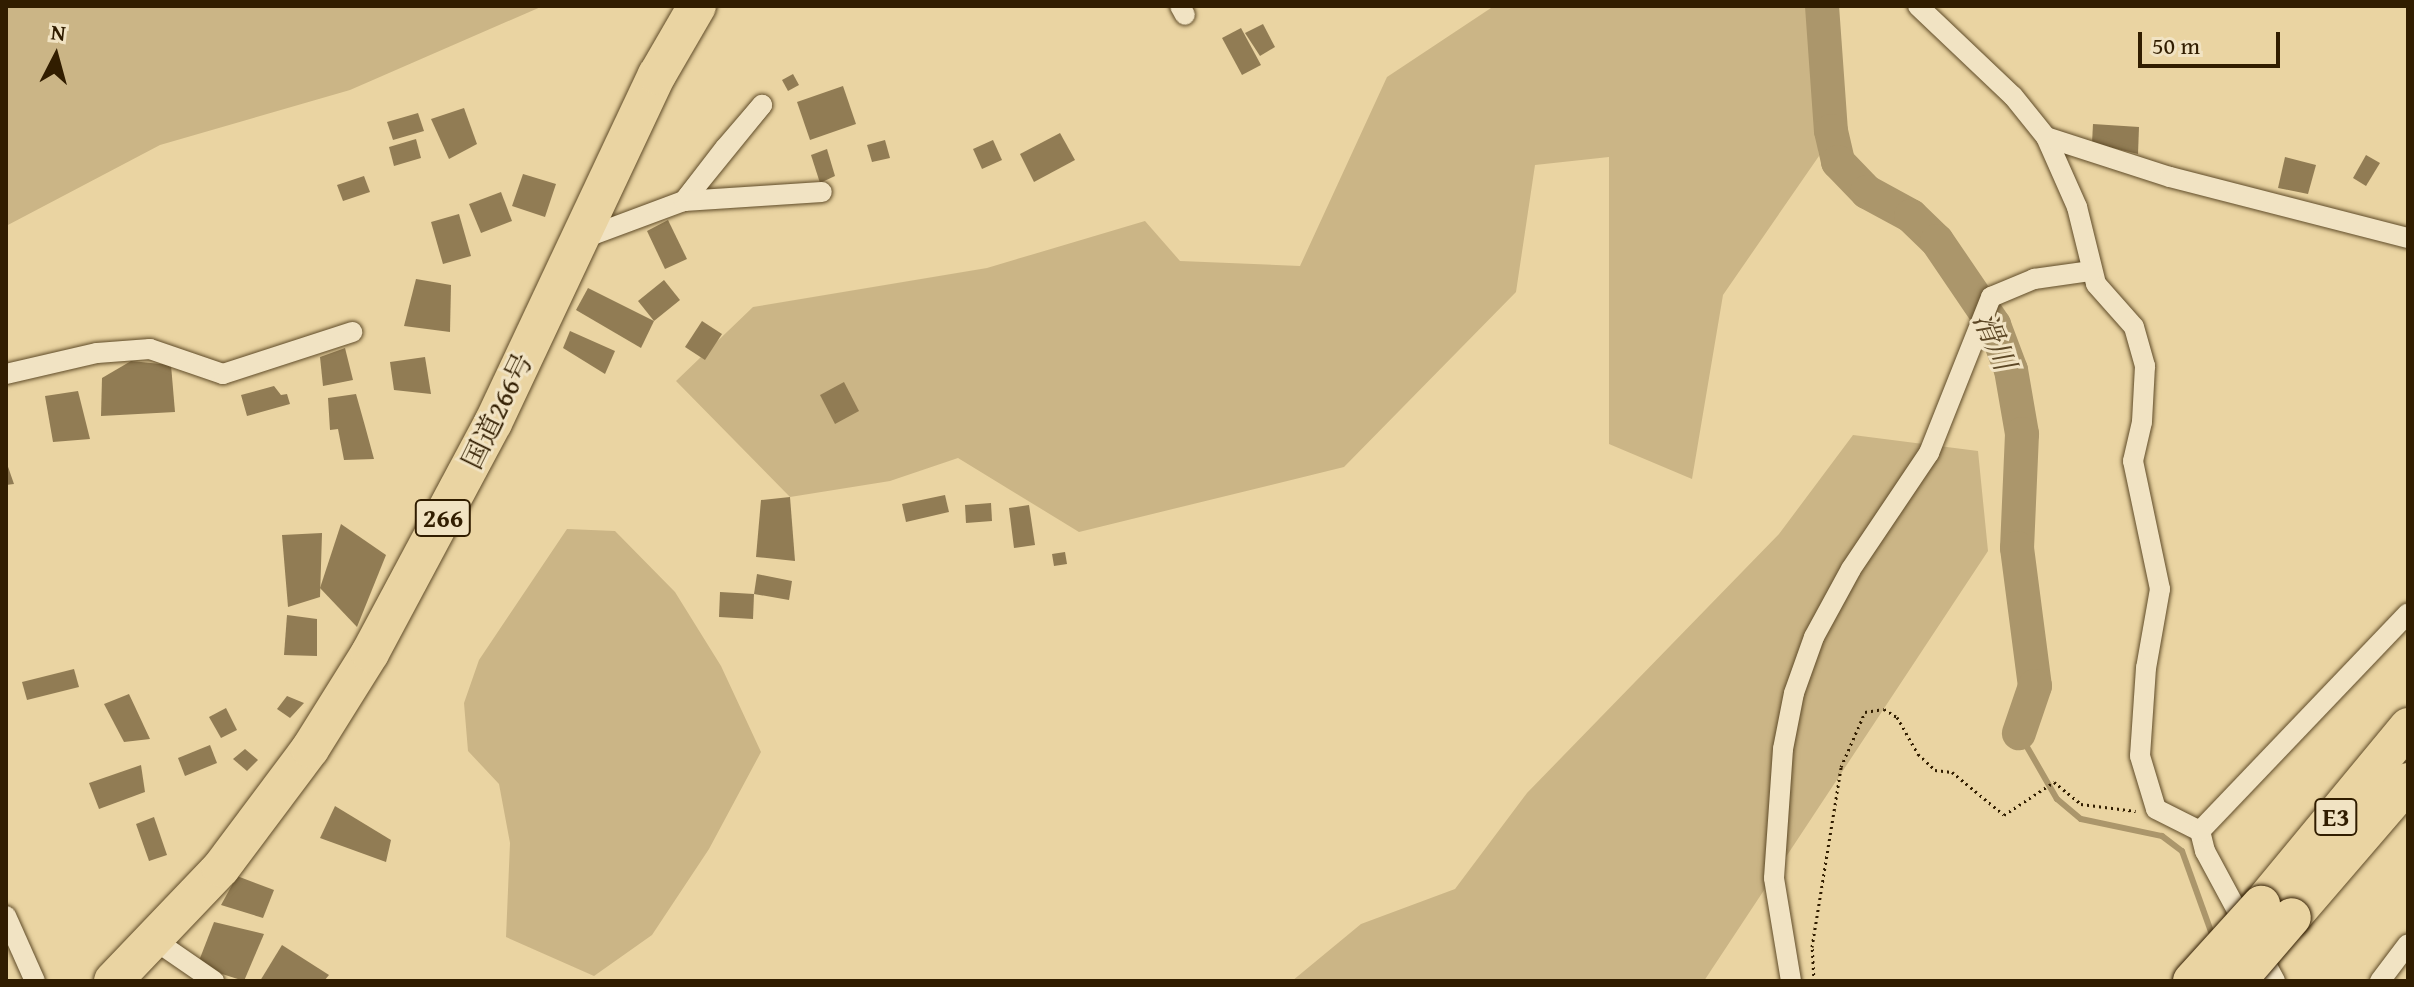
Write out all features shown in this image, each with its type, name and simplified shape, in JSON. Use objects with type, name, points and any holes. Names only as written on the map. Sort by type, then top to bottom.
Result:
[{"type":"highway","name":"国道266号","points":[[113,981],[221,868],[310,749],[370,653],[493,423],[657,75],[697,6]]},
{"type":"highway","name":"E3","points":[[2237,981],[2277,911],[2408,727]]},
{"type":"highway","name":"E3","points":[[2192,981],[2277,911],[2408,782]]},
{"type":"street","points":[[1918,6],[2013,96],[2046,137],[2077,207],[2096,284],[2134,327],[2145,366],[2142,422],[2133,461],[2160,589],[2146,668],[2146,721],[2138,734],[2156,809],[2200,831],[2205,851],[2275,981]]},
{"type":"street","points":[[2046,137],[2170,177],[2408,238]]},
{"type":"street","points":[[579,240],[684,201],[822,192]]},
{"type":"street","points":[[1791,981],[1774,878],[1781,777],[1794,693],[1814,637],[1851,569],[1929,453],[1991,297],[2034,279],[2091,271]]},
{"type":"street","points":[[6,374],[97,353],[150,349],[223,374],[352,332]]},
{"type":"street","points":[[2200,831],[2408,613]]},
{"type":"street","points":[[6,916],[35,981]]},
{"type":"street","points":[[153,939],[214,981]]},
{"type":"street","points":[[2380,981],[2408,944]]},
{"type":"path","points":[[1814,981],[1812,947],[1841,767],[1865,712],[1884,709],[1897,717],[1918,754],[1935,770],[1952,772],[2004,815],[2054,782],[2089,807],[2156,809]]},
{"type":"shaded area","points":[[6,6],[543,6],[350,90],[160,145],[6,226]]},
{"type":"shaded area","points":[[1494,6],[1808,6],[1819,156],[1723,295],[1692,479],[1609,444],[1609,157],[1535,165],[1516,292],[1344,467],[1079,532],[958,458],[890,481],[790,497],[676,381],[753,307],[987,268],[1145,221],[1180,261],[1300,266],[1387,77]]},
{"type":"shaded area","points":[[1853,435],[1978,451],[1988,551],[1704,981],[1292,981],[1361,924],[1455,889],[1527,793],[1779,534]]},
{"type":"shaded area","points":[[567,529],[615,531],[675,592],[721,666],[761,752],[709,849],[652,935],[594,976],[506,937],[510,843],[499,784],[468,751],[464,703],[479,660]]},
{"type":"building","points":[[1263,24],[1275,47],[1260,56],[1245,33]]},
{"type":"building","points":[[1241,28],[1261,65],[1242,75],[1222,38]]},
{"type":"building","points":[[793,74],[799,85],[788,91],[782,80]]},
{"type":"building","points":[[843,86],[856,124],[810,140],[797,102]]},
{"type":"building","points":[[464,108],[477,144],[449,159],[431,119]]},
{"type":"building","points":[[418,113],[424,131],[393,140],[387,122]]},
{"type":"building","points":[[2093,124],[2139,127],[2138,154],[2092,143]]},
{"type":"building","points":[[1060,133],[1075,160],[1034,182],[1020,154]]},
{"type":"building","points":[[416,139],[421,158],[394,166],[389,147]]},
{"type":"building","points":[[885,140],[890,158],[872,162],[867,145]]},
{"type":"building","points":[[993,140],[1002,160],[982,169],[973,149]]},
{"type":"building","points":[[827,149],[835,176],[820,183],[811,155]]},
{"type":"building","points":[[2366,155],[2380,163],[2366,186],[2353,178]]},
{"type":"building","points":[[2285,157],[2316,165],[2308,194],[2278,188]]},
{"type":"building","points":[[523,174],[556,184],[545,217],[512,206]]},
{"type":"building","points":[[364,176],[370,192],[343,201],[337,185]]},
{"type":"building","points":[[501,192],[512,221],[481,233],[469,204]]},
{"type":"building","points":[[459,214],[471,256],[443,264],[431,222]]},
{"type":"building","points":[[668,220],[687,259],[665,269],[647,231]]},
{"type":"building","points":[[416,279],[451,285],[450,332],[404,326]]},
{"type":"building","points":[[664,280],[680,300],[654,321],[638,301]]},
{"type":"building","points":[[588,288],[654,321],[641,348],[576,310]]},
{"type":"building","points":[[702,321],[722,334],[705,360],[685,347]]},
{"type":"building","points":[[570,331],[615,351],[605,374],[563,348]]},
{"type":"building","points":[[345,348],[353,380],[323,386],[320,357]]},
{"type":"building","points":[[425,357],[431,394],[394,390],[390,362]]},
{"type":"building","points":[[131,361],[171,365],[175,412],[101,416],[102,378]]},
{"type":"building","points":[[844,382],[859,411],[835,424],[820,395]]},
{"type":"building","points":[[274,386],[281,395],[287,394],[290,404],[247,416],[241,395]]},
{"type":"building","points":[[78,391],[90,439],[53,442],[45,396]]},
{"type":"building","points":[[356,394],[374,459],[344,460],[338,429],[330,430],[328,398]]},
{"type":"building","points":[[6,461],[14,484],[6,485]]},
{"type":"building","points":[[945,495],[949,512],[906,522],[902,504]]},
{"type":"building","points":[[790,497],[795,561],[756,557],[761,500]]},
{"type":"building","points":[[991,503],[992,521],[966,523],[965,505]]},
{"type":"building","points":[[1029,505],[1035,545],[1014,548],[1009,508]]},
{"type":"building","points":[[341,524],[386,555],[357,627],[320,588]]},
{"type":"building","points":[[322,533],[320,597],[288,607],[282,535]]},
{"type":"building","points":[[1065,552],[1067,564],[1054,566],[1052,554]]},
{"type":"building","points":[[757,574],[792,581],[789,600],[754,594]]},
{"type":"building","points":[[720,592],[754,594],[753,619],[719,617]]},
{"type":"building","points":[[287,615],[317,619],[317,656],[284,655]]},
{"type":"building","points":[[74,669],[79,687],[27,700],[22,682]]},
{"type":"building","points":[[129,694],[150,739],[124,742],[104,704]]},
{"type":"building","points":[[287,696],[304,703],[290,718],[277,709]]},
{"type":"building","points":[[226,708],[237,730],[221,738],[209,717]]},
{"type":"building","points":[[210,745],[217,763],[185,776],[178,758]]},
{"type":"building","points":[[245,749],[258,760],[247,771],[233,759]]},
{"type":"building","points":[[141,765],[145,792],[99,809],[89,783]]},
{"type":"building","points":[[335,806],[391,840],[386,862],[320,838]]},
{"type":"building","points":[[154,817],[167,855],[149,861],[136,824]]},
{"type":"building","points":[[237,876],[274,890],[263,918],[221,905]]},
{"type":"building","points":[[214,922],[264,934],[244,981],[197,966]]},
{"type":"building","points":[[282,945],[329,975],[324,981],[260,981]]},
{"type":"waterway","name":"滑川","points":[[1822,6],[1831,131],[1838,162],[1867,192],[1911,216],[1937,241],[1994,325],[2011,370],[2022,434],[2017,548],[2035,686],[2019,733]]},
{"type":"waterway","points":[[2019,733],[2057,799],[2081,819],[2162,836],[2182,851],[2213,937]]}]
